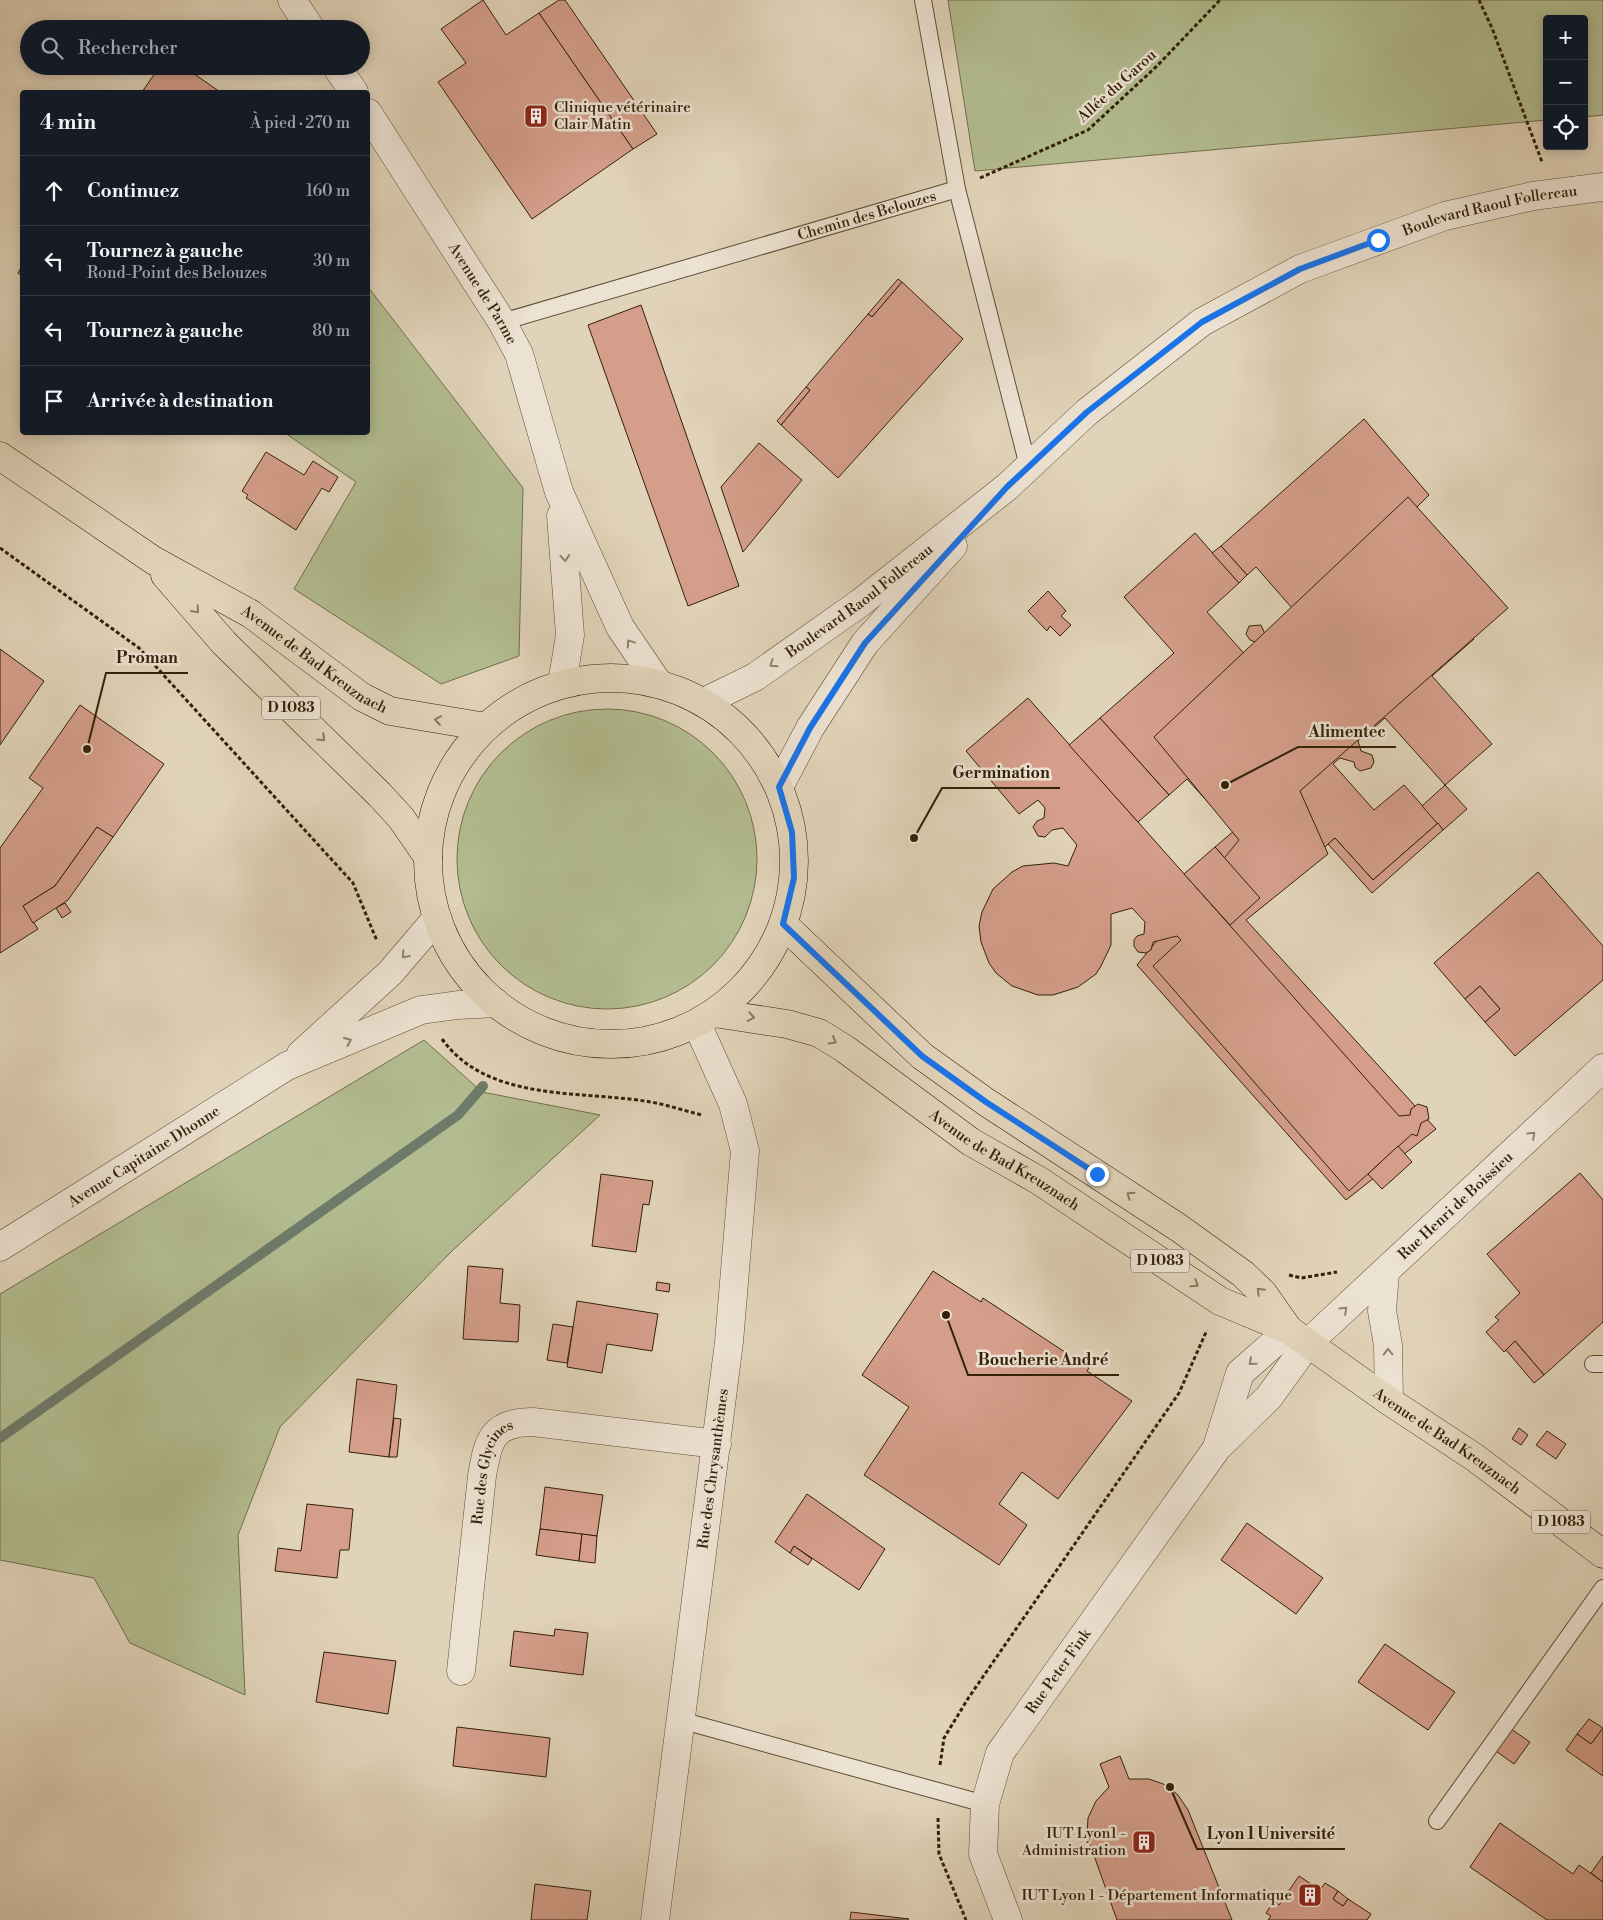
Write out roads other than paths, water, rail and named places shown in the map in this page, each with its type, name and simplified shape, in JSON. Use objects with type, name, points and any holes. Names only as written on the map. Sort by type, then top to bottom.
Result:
[{"type":"main road","name":"Avenue de Bad Kreuznach","points":[[0,456],[153,560],[251,614],[362,697],[390,711],[422,718],[486,727]]},
{"type":"main road","name":"Avenue de Bad Kreuznach","points":[[153,560],[224,642],[379,794],[401,818],[428,857]]},
{"type":"main road","points":[[610,677],[658,683],[704,702],[748,739],[779,787],[792,832],[794,878],[783,924],[767,958],[743,988],[706,1018],[657,1039],[614,1045],[572,1040],[532,1026],[496,1003],[460,965],[437,918],[430,888],[428,857],[433,821],[444,786],[462,754],[486,727],[522,701],[562,684],[610,677]]},
{"type":"main road","name":"Avenue de Bad Kreuznach","points":[[783,924],[922,1056],[986,1102],[1180,1228],[1263,1293],[1298,1337]]},
{"type":"main road","name":"Avenue de Bad Kreuznach","points":[[706,1018],[779,1022],[819,1034],[845,1048],[971,1142],[1038,1180],[1220,1301],[1298,1337],[1389,1401],[1474,1457],[1603,1554]]},
{"type":"street","points":[[292,0],[305,20]]},
{"type":"street","points":[[342,75],[353,90]]},
{"type":"street","name":"Avenue de Parme","points":[[370,116],[502,322],[519,354],[559,492],[620,627],[658,683]]},
{"type":"street","name":"Boulevard Raoul Follereau","points":[[779,787],[810,728],[865,643],[1028,466],[1087,412],[1202,322],[1300,269],[1445,216],[1554,193],[1603,187]]},
{"type":"street","name":"Boulevard Raoul Follereau","points":[[704,702],[755,677],[860,603],[1007,487]]},
{"type":"street","name":"Avenue de Parme","points":[[559,492],[570,635],[562,684]]},
{"type":"street","name":"Avenue Capitaine Dhonne","points":[[287,1066],[390,972],[437,918]]},
{"type":"street","name":"Avenue Capitaine Dhonne","points":[[0,1247],[287,1066],[421,1010],[458,1005],[496,1003]]},
{"type":"street","name":"Rue des Chrysanthèmes","points":[[655,1920],[729,1342],[744,1151],[739,1122],[706,1018]]},
{"type":"street","name":"Rue Henri de Boissieu","points":[[1298,1337],[1385,1272],[1603,1068]]},
{"type":"street","points":[[1385,1272],[1382,1310],[1388,1344],[1389,1401]]},
{"type":"street","name":"Rue Peter Fink","points":[[1216,1448],[1240,1373],[1298,1337]]},
{"type":"street","name":"Rue Peter Fink","points":[[1008,1920],[983,1854],[984,1804],[1000,1752],[1216,1448],[1269,1397],[1298,1337]]},
{"type":"street","name":"Rue des Glycines","points":[[461,1671],[482,1476],[487,1448],[498,1429],[515,1422],[533,1422],[717,1444]]},
{"type":"lane","points":[[923,0],[957,189]]},
{"type":"lane","name":"Chemin des Belouzes","points":[[502,322],[957,189],[1028,466]]},
{"type":"lane","points":[[1437,1821],[1603,1588]]},
{"type":"lane","points":[[680,1720],[984,1804]]},
{"type":"waterway","points":[[0,1438],[458,1115],[483,1086]]},
{"type":"place","name":"Clinique vétérinaire Clair Matin","points":[[536,116]]},
{"type":"place","name":"Proman","points":[[87,749]]},
{"type":"place","name":"Alimentec","points":[[1225,785]]},
{"type":"place","name":"Germination","points":[[914,838]]},
{"type":"place","name":"Boucherie André","points":[[946,1315]]},
{"type":"place","name":"Lyon 1 Université","points":[[1170,1787]]},
{"type":"place","name":"IUT Lyon1 - Administration","points":[[1144,1842]]},
{"type":"place","name":"IUT Lyon 1 - Département Informatique","points":[[1310,1895]]}]
